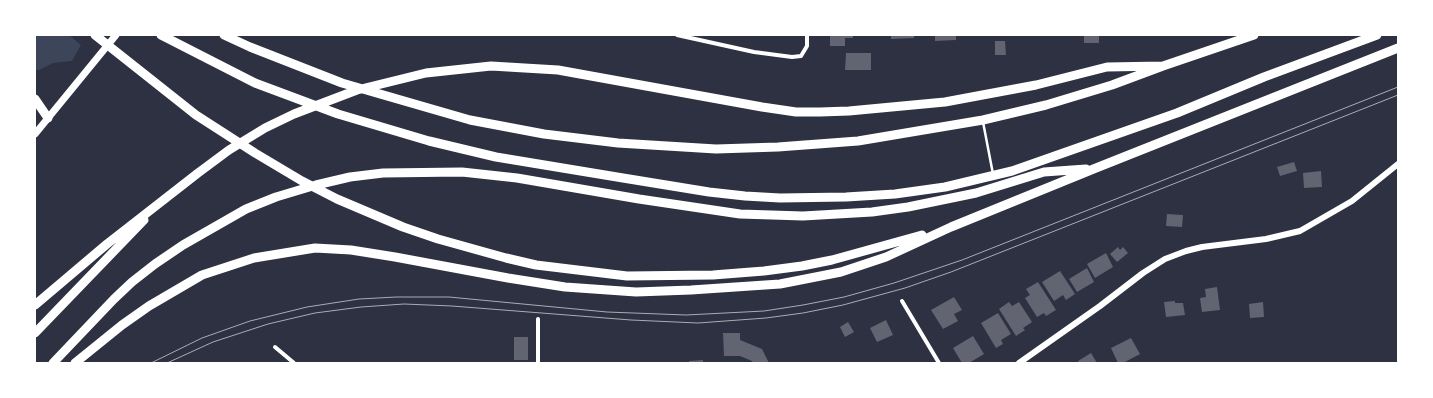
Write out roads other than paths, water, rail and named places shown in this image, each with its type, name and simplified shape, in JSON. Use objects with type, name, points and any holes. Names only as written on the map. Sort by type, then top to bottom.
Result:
[{"type":"highway","points":[[95,35],[196,115],[255,153],[337,199],[403,227],[500,257],[536,265],[627,276],[675,276],[764,271],[832,260],[952,227]]},
{"type":"highway","points":[[161,35],[255,83],[338,114],[429,141],[496,156],[709,192],[780,198],[846,197],[895,194],[945,186],[1012,171],[1177,113],[1264,77],[1377,35]]},
{"type":"highway","points":[[224,35],[250,47],[342,83],[470,120],[544,134],[618,144],[716,148],[812,145],[858,141],[983,120],[1072,98],[1112,86],[1163,66],[1254,35]]},
{"type":"highway","points":[[75,363],[139,313],[202,275],[254,258],[315,248],[351,250],[565,287],[636,292],[780,284],[841,272],[886,257],[952,227],[1096,168],[1398,48]]},
{"type":"highway","points":[[35,305],[167,196],[229,150],[265,128],[294,114],[357,90],[426,73],[491,66],[558,70],[762,107],[796,112],[820,112],[850,111],[945,102],[1036,85],[1107,67],[1163,66]]},
{"type":"highway","points":[[35,99],[48,118]]},
{"type":"highway","points":[[53,363],[114,299],[144,273],[183,245],[246,209],[276,197],[350,177],[383,172],[448,171],[517,178],[639,199],[740,214],[803,216],[872,212],[923,204],[976,193],[1044,172],[1096,168]]},
{"type":"highway","points":[[35,333],[167,196]]},
{"type":"main road","points":[[35,134],[116,35]]},
{"type":"street","points":[[677,35],[754,52],[792,57],[801,56],[807,46],[807,35]]},
{"type":"street","points":[[1019,363],[1164,259],[1186,250],[1266,239],[1300,231],[1352,201],[1398,164]]},
{"type":"street","points":[[902,301],[939,363]]},
{"type":"street","points":[[538,319],[538,363]]},
{"type":"street","points":[[275,347],[294,363]]},
{"type":"lane","points":[[983,120],[993,175]]},
{"type":"tram line","points":[[151,363],[202,338],[250,321],[307,307],[359,299],[449,297],[607,312],[686,315],[764,311],[844,297],[894,283],[962,260],[1398,87]]},
{"type":"tram line","points":[[167,363],[213,342],[268,324],[315,313],[361,307],[404,304],[452,306],[631,320],[698,323],[766,318],[803,313],[843,305],[905,288],[951,272],[1398,95]]}]
